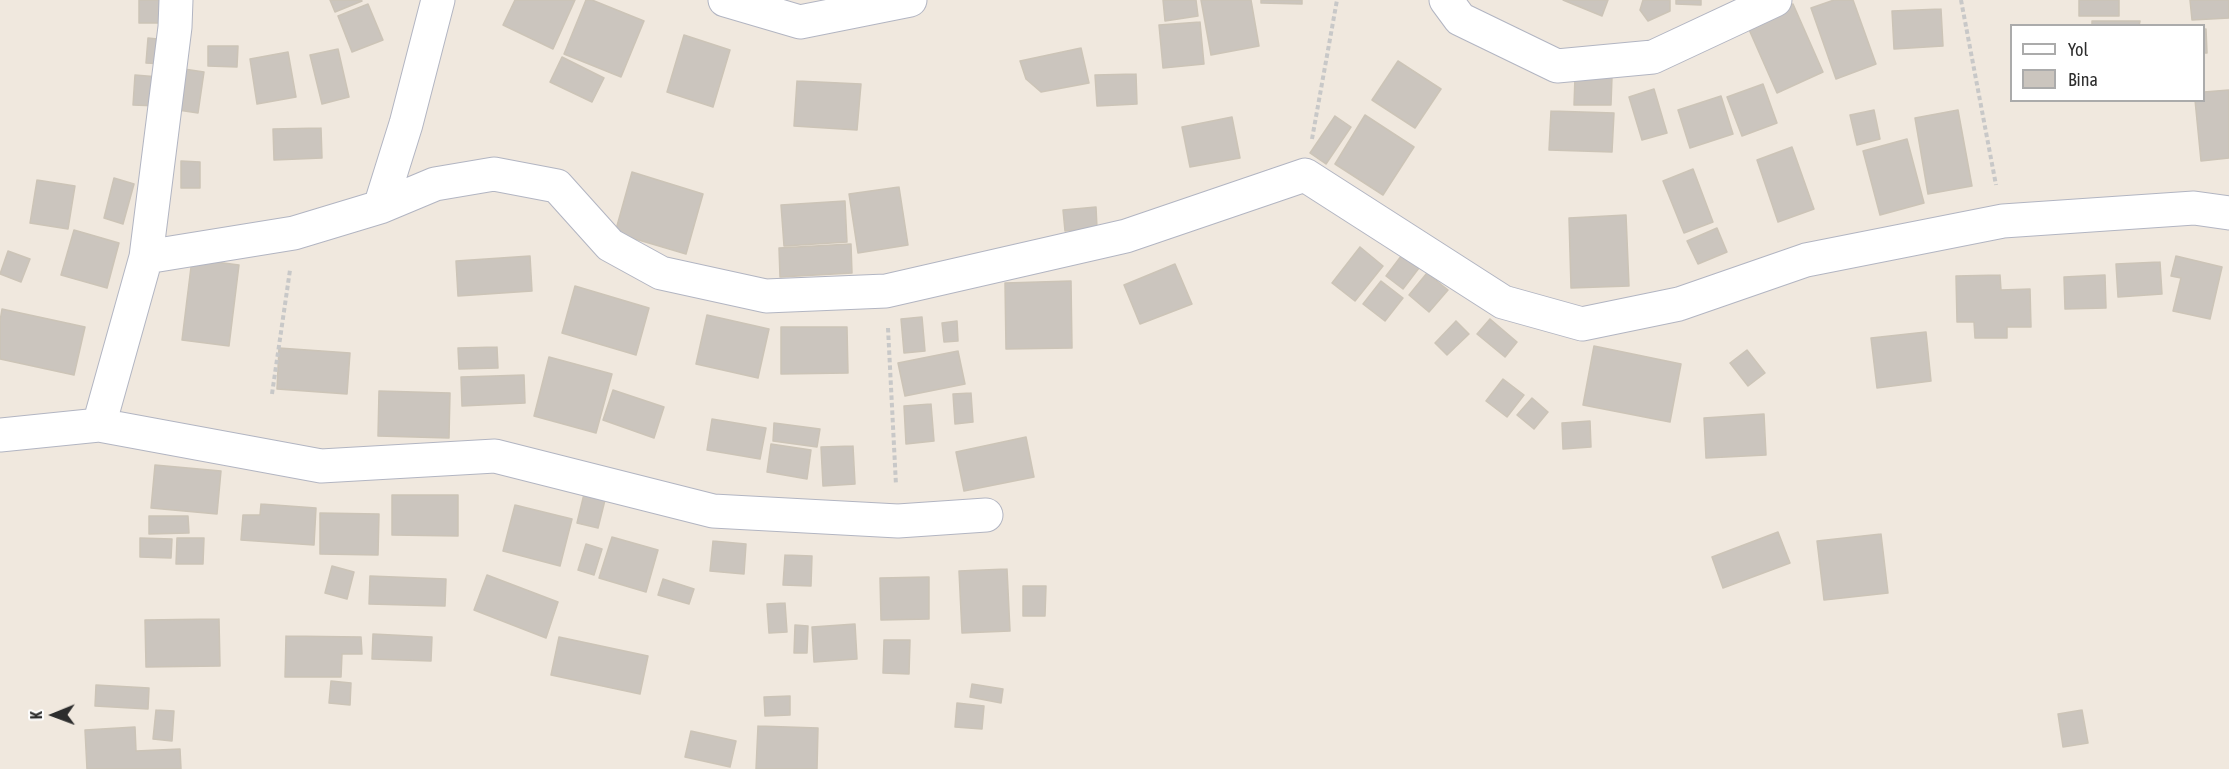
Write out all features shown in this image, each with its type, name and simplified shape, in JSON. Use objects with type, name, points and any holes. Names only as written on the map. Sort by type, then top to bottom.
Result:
[{"type":"street","points":[[99,424],[146,257],[175,27],[176,0]]},
{"type":"street","points":[[380,207],[406,124],[438,0]]},
{"type":"street","points":[[725,0],[800,22],[910,0]]},
{"type":"street","points":[[1446,0],[1460,19],[1557,66],[1653,57],[1775,0]]},
{"type":"street","points":[[146,257],[294,234],[380,207],[435,184],[494,174],[557,186],[610,245],[662,273],[766,296],[886,291],[1126,236],[1305,175],[1503,302],[1582,324],[1679,304],[1806,260],[2003,221],[2193,208],[2229,213]]},
{"type":"street","points":[[0,435],[99,424],[321,466],[495,456],[713,511],[898,521],[986,515]]},
{"type":"path","points":[[1305,175],[1337,0]]},
{"type":"path","points":[[1961,0],[2003,221]]},
{"type":"path","points":[[272,394],[294,234]]},
{"type":"path","points":[[886,291],[898,521]]},
{"type":"building","points":[[139,0],[161,0],[161,23],[139,23]]},
{"type":"building","points":[[330,0],[361,0],[362,1],[335,12]]},
{"type":"building","points":[[515,0],[575,0],[553,49],[503,25]]},
{"type":"building","points":[[586,0],[592,0],[644,21],[621,77],[564,54]]},
{"type":"building","points":[[1163,0],[1196,0],[1198,16],[1165,21]]},
{"type":"building","points":[[1201,0],[1251,0],[1259,46],[1211,55]]},
{"type":"building","points":[[1261,0],[1302,0],[1302,4],[1261,3]]},
{"type":"building","points":[[1563,0],[1608,0],[1602,16]]},
{"type":"building","points":[[1643,0],[1670,0],[1670,11],[1648,21],[1640,10]]},
{"type":"building","points":[[1676,0],[1701,0],[1701,5],[1676,4]]},
{"type":"building","points":[[1834,0],[1853,0],[1876,64],[1836,79],[1811,8]]},
{"type":"building","points":[[2079,0],[2119,0],[2119,16],[2079,16]]},
{"type":"building","points":[[2190,0],[2229,0],[2229,18],[2192,20]]},
{"type":"building","points":[[368,4],[383,40],[352,52],[338,16]]},
{"type":"building","points":[[1793,4],[1823,72],[1777,93],[1747,25]]},
{"type":"building","points":[[1941,9],[1943,46],[1894,49],[1892,11]]},
{"type":"building","points":[[2092,21],[2140,21],[2139,24],[2092,24]]},
{"type":"building","points":[[1200,22],[1204,64],[1163,68],[1159,25]]},
{"type":"building","points":[[2205,29],[2206,29],[2207,53],[2205,53]]},
{"type":"building","points":[[684,35],[730,50],[713,107],[667,92]]},
{"type":"building","points":[[148,38],[167,40],[165,64],[146,63]]},
{"type":"building","points":[[208,46],[238,46],[237,67],[208,66]]},
{"type":"building","points":[[1081,48],[1089,83],[1041,92],[1026,79],[1020,61]]},
{"type":"building","points":[[338,49],[349,97],[322,104],[310,55]]},
{"type":"building","points":[[288,52],[296,97],[257,104],[250,59]]},
{"type":"building","points":[[562,57],[604,78],[592,102],[550,82]]},
{"type":"building","points":[[1398,61],[1441,89],[1415,128],[1372,100]]},
{"type":"building","points":[[184,69],[204,72],[198,113],[178,110]]},
{"type":"building","points":[[1136,74],[1137,104],[1097,106],[1095,75]]},
{"type":"building","points":[[135,75],[159,77],[158,106],[133,105]]},
{"type":"building","points":[[1575,77],[1612,77],[1611,105],[1574,105]]},
{"type":"building","points":[[797,81],[861,84],[857,130],[794,126]]},
{"type":"building","points":[[1763,84],[1777,123],[1742,136],[1727,97]]},
{"type":"building","points":[[1654,89],[1667,133],[1642,140],[1629,97]]},
{"type":"building","points":[[2229,90],[2229,158],[2201,161],[2195,102],[2205,102],[2205,92]]},
{"type":"building","points":[[1721,96],[1733,134],[1690,148],[1678,110]]},
{"type":"building","points":[[1874,110],[1880,139],[1857,145],[1850,115]]},
{"type":"building","points":[[1958,110],[1972,186],[1928,194],[1915,118]]},
{"type":"building","points":[[1551,111],[1614,113],[1612,152],[1549,150]]},
{"type":"building","points":[[1365,115],[1414,147],[1383,195],[1335,164]]},
{"type":"building","points":[[1335,116],[1351,127],[1326,164],[1310,153]]},
{"type":"building","points":[[1232,117],[1240,158],[1190,167],[1182,127]]},
{"type":"building","points":[[321,128],[322,158],[274,160],[273,129]]},
{"type":"building","points":[[1907,139],[1924,203],[1880,215],[1863,151]]},
{"type":"building","points":[[1792,147],[1814,209],[1778,222],[1757,160]]},
{"type":"building","points":[[181,161],[200,162],[200,188],[181,188]]},
{"type":"building","points":[[1693,169],[1713,222],[1684,233],[1663,181]]},
{"type":"building","points":[[632,172],[703,194],[686,254],[615,233]]},
{"type":"building","points":[[114,178],[134,184],[123,224],[104,218]]},
{"type":"building","points":[[37,180],[75,186],[68,229],[30,223]]},
{"type":"building","points":[[899,187],[908,245],[858,253],[849,194]]},
{"type":"building","points":[[845,201],[847,242],[784,246],[781,205]]},
{"type":"building","points":[[1096,207],[1097,228],[1065,231],[1063,210]]},
{"type":"building","points":[[1626,215],[1629,286],[1571,288],[1569,218]]},
{"type":"building","points":[[1717,228],[1727,252],[1698,264],[1687,241]]},
{"type":"building","points":[[74,230],[119,243],[107,288],[61,275]]},
{"type":"building","points":[[851,244],[852,273],[780,277],[779,248]]},
{"type":"building","points":[[1360,247],[1383,266],[1355,301],[1332,283]]},
{"type":"building","points":[[8,251],[30,259],[21,282],[0,274]]},
{"type":"building","points":[[1405,251],[1422,264],[1403,289],[1386,276]]},
{"type":"building","points":[[530,256],[532,291],[458,296],[456,261]]},
{"type":"building","points":[[2176,256],[2222,267],[2210,319],[2173,311],[2181,278],[2171,276]]},
{"type":"building","points":[[192,259],[239,265],[229,346],[182,340]]},
{"type":"building","points":[[2160,262],[2162,294],[2118,297],[2116,264]]},
{"type":"building","points":[[1175,264],[1192,304],[1140,324],[1124,285]]},
{"type":"building","points":[[1427,273],[1448,290],[1429,312],[1409,295]]},
{"type":"building","points":[[2000,275],[2001,290],[2030,289],[2031,327],[2007,327],[2007,338],[1975,338],[1974,322],[1957,322],[1956,276]]},
{"type":"building","points":[[2105,275],[2106,308],[2065,309],[2064,277]]},
{"type":"building","points":[[1071,281],[1072,348],[1006,349],[1005,283]]},
{"type":"building","points":[[1381,281],[1403,298],[1385,321],[1363,304]]},
{"type":"building","points":[[575,286],[649,308],[636,355],[562,333]]},
{"type":"building","points":[[2,309],[85,327],[74,375],[0,359]]},
{"type":"building","points":[[707,315],[769,329],[758,378],[696,364]]},
{"type":"building","points":[[922,317],[925,351],[904,353],[901,319]]},
{"type":"building","points":[[1490,319],[1517,342],[1505,357],[1477,334]]},
{"type":"building","points":[[957,321],[958,341],[944,342],[942,323]]},
{"type":"building","points":[[1456,321],[1469,334],[1447,355],[1435,343]]},
{"type":"building","points":[[781,327],[847,327],[848,373],[781,374]]},
{"type":"building","points":[[1926,332],[1931,381],[1877,388],[1871,338]]},
{"type":"building","points":[[1594,346],[1681,364],[1670,422],[1583,405]]},
{"type":"building","points":[[497,347],[498,368],[459,369],[458,348]]},
{"type":"building","points":[[279,348],[350,353],[347,394],[277,389]]},
{"type":"building","points":[[1747,350],[1765,373],[1748,386],[1730,363]]},
{"type":"building","points":[[958,351],[965,384],[905,396],[898,363]]},
{"type":"building","points":[[549,357],[612,374],[596,433],[534,416]]},
{"type":"building","points":[[524,375],[525,403],[462,406],[461,377]]},
{"type":"building","points":[[1503,379],[1524,395],[1507,417],[1486,401]]},
{"type":"building","points":[[613,390],[664,407],[654,438],[603,420]]},
{"type":"building","points":[[379,391],[450,393],[449,438],[378,436]]},
{"type":"building","points":[[971,393],[973,422],[955,424],[953,394]]},
{"type":"building","points":[[1532,398],[1548,412],[1534,429],[1517,415]]},
{"type":"building","points":[[931,404],[934,441],[906,444],[904,406]]},
{"type":"building","points":[[1764,414],[1766,455],[1706,458],[1704,418]]},
{"type":"building","points":[[712,419],[766,428],[760,459],[707,450]]},
{"type":"building","points":[[1590,421],[1591,447],[1563,449],[1562,423]]},
{"type":"building","points":[[774,423],[820,429],[817,447],[773,441]]},
{"type":"building","points":[[1026,437],[1034,477],[964,491],[956,452]]},
{"type":"building","points":[[771,444],[811,450],[807,479],[767,472]]},
{"type":"building","points":[[853,446],[855,484],[823,486],[821,447]]},
{"type":"building","points":[[155,465],[221,471],[217,514],[151,508]]},
{"type":"building","points":[[584,494],[605,500],[598,528],[577,523]]},
{"type":"building","points":[[392,495],[458,495],[458,536],[392,535]]},
{"type":"building","points":[[261,504],[316,508],[314,545],[241,540],[243,515],[260,515]]},
{"type":"building","points":[[515,505],[572,519],[560,566],[503,551]]},
{"type":"building","points":[[320,513],[379,514],[378,555],[320,554]]},
{"type":"building","points":[[149,516],[188,516],[189,533],[149,534]]},
{"type":"building","points":[[1778,532],[1790,563],[1723,588],[1712,557]]},
{"type":"building","points":[[1881,534],[1888,593],[1824,600],[1817,541]]},
{"type":"building","points":[[612,537],[658,550],[646,592],[599,578]]},
{"type":"building","points":[[140,538],[172,539],[171,558],[140,557]]},
{"type":"building","points":[[177,538],[204,538],[203,564],[176,564]]},
{"type":"building","points":[[713,541],[746,544],[744,574],[710,571]]},
{"type":"building","points":[[586,544],[602,549],[594,575],[578,570]]},
{"type":"building","points":[[785,555],[812,556],[811,586],[783,585]]},
{"type":"building","points":[[332,566],[354,572],[347,599],[325,593]]},
{"type":"building","points":[[1007,569],[1010,631],[962,633],[959,571]]},
{"type":"building","points":[[487,575],[558,602],[546,638],[474,610]]},
{"type":"building","points":[[370,576],[446,579],[445,606],[369,604]]},
{"type":"building","points":[[929,577],[929,619],[881,620],[880,578]]},
{"type":"building","points":[[663,579],[694,589],[689,604],[658,595]]},
{"type":"building","points":[[1023,586],[1046,586],[1045,616],[1023,616]]},
{"type":"building","points":[[785,603],[787,632],[769,633],[767,604]]},
{"type":"building","points":[[219,619],[220,666],[146,667],[145,620]]},
{"type":"building","points":[[855,624],[857,659],[814,662],[812,627]]},
{"type":"building","points":[[795,625],[808,626],[807,653],[794,653]]},
{"type":"building","points":[[373,634],[432,637],[431,661],[372,659]]},
{"type":"building","points":[[286,636],[361,637],[362,654],[342,654],[341,677],[285,677]]},
{"type":"building","points":[[559,637],[648,656],[640,694],[551,675]]},
{"type":"building","points":[[884,640],[910,640],[909,674],[883,673]]},
{"type":"building","points":[[331,681],[351,683],[350,705],[329,703]]},
{"type":"building","points":[[972,684],[1003,689],[1001,703],[970,697]]},
{"type":"building","points":[[96,685],[149,688],[148,709],[95,706]]},
{"type":"building","points":[[790,696],[790,715],[765,716],[764,697]]},
{"type":"building","points":[[957,703],[984,706],[982,729],[955,727]]},
{"type":"building","points":[[156,710],[174,711],[172,741],[153,739]]},
{"type":"building","points":[[2082,710],[2088,743],[2063,747],[2058,714]]},
{"type":"building","points":[[758,726],[818,728],[817,769],[756,769]]},
{"type":"building","points":[[135,727],[136,751],[180,749],[181,769],[87,769],[85,730]]},
{"type":"building","points":[[691,731],[736,741],[730,767],[685,757]]}]
